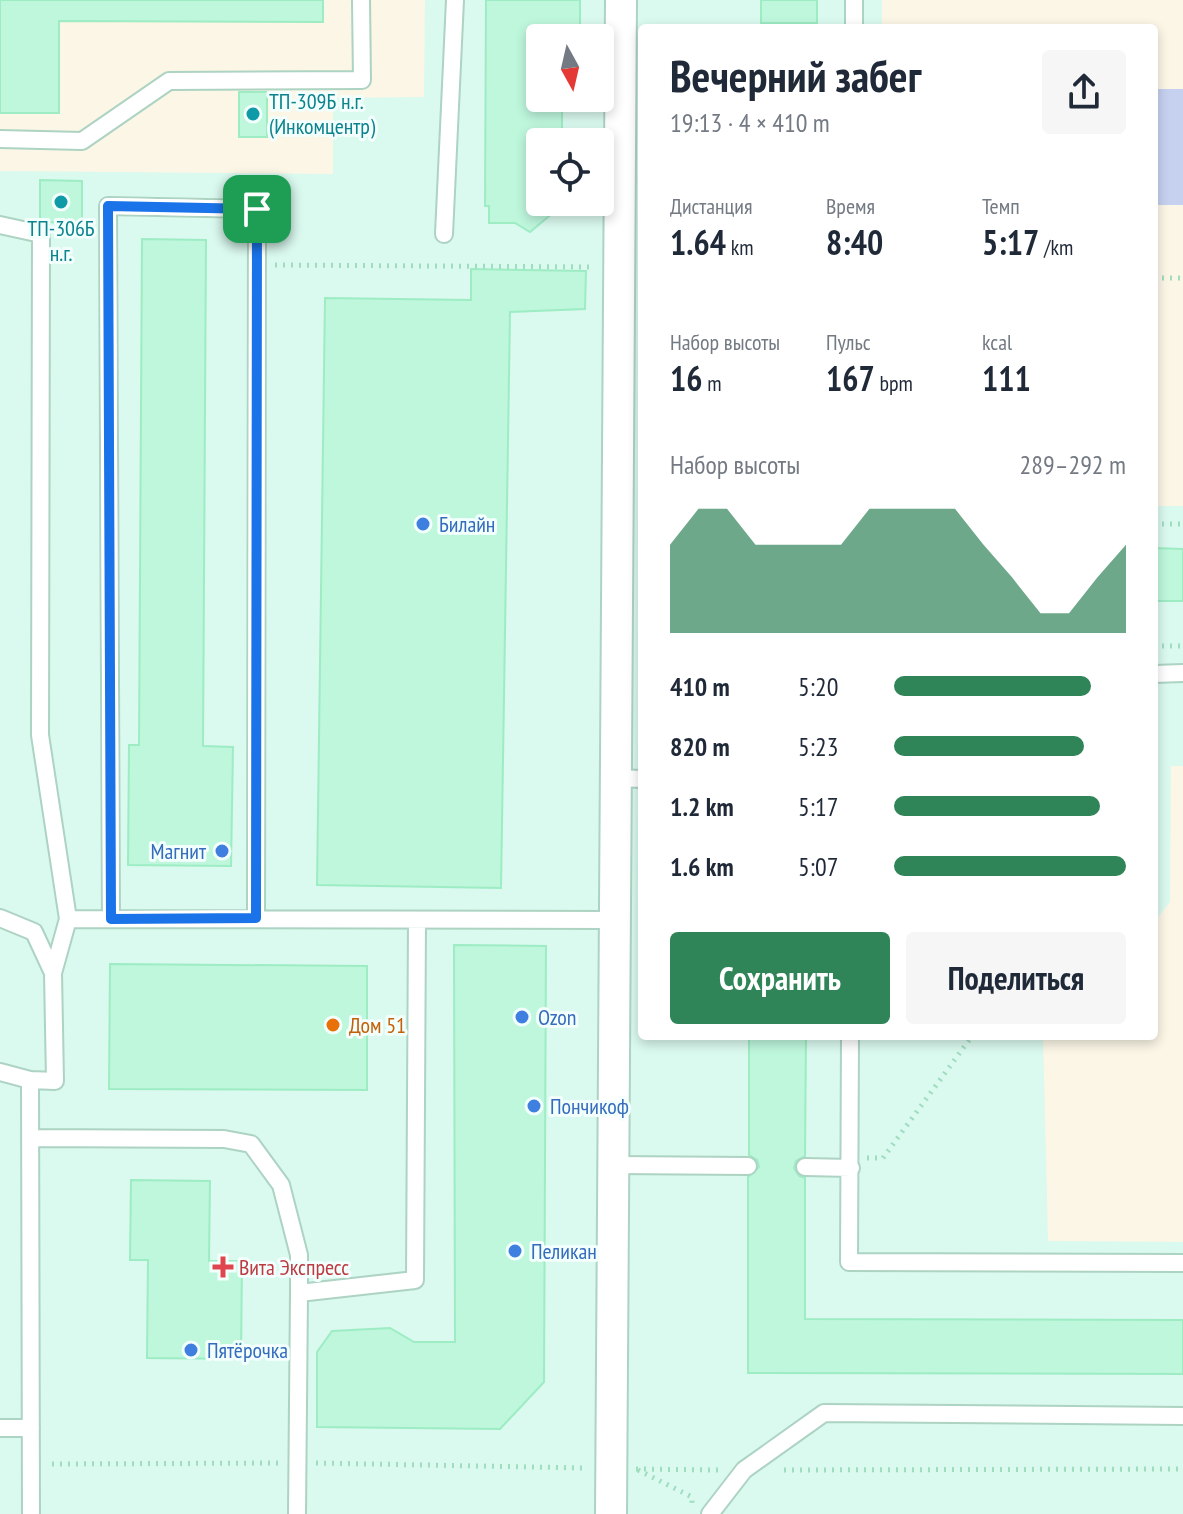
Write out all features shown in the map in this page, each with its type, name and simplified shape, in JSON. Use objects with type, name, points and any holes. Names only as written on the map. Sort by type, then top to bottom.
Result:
[{"type":"street","points":[[611,1514],[612,920],[629,779],[628,20]]},
{"type":"lane","points":[[0,139],[82,141],[169,81],[362,80],[361,0]]},
{"type":"lane","points":[[444,234],[455,0]]},
{"type":"lane","points":[[854,0],[854,24]]},
{"type":"lane","points":[[111,919],[108,206],[257,209],[256,918]]},
{"type":"lane","points":[[0,225],[41,234],[40,735],[68,919],[53,973],[55,1081],[30,1080],[0,1072]]},
{"type":"lane","points":[[1158,674],[1183,673]]},
{"type":"lane","points":[[0,918],[34,932],[53,973]]},
{"type":"lane","points":[[68,919],[612,920]]},
{"type":"lane","points":[[299,1293],[415,1280],[417,920]]},
{"type":"lane","points":[[850,1040],[849,1262],[1183,1263]]},
{"type":"lane","points":[[30,1080],[31,1514]]},
{"type":"lane","points":[[30,1138],[224,1139],[251,1144],[281,1185],[299,1255],[297,1514]]},
{"type":"lane","points":[[805,1167],[851,1163]]},
{"type":"lane","points":[[613,1165],[748,1166]]},
{"type":"lane","points":[[710,1514],[744,1470],[824,1413],[1183,1416]]},
{"type":"lane","points":[[0,1428],[31,1428]]},
{"type":"path","points":[[1158,278],[1183,278]]},
{"type":"path","points":[[1158,524],[1183,524]]},
{"type":"path","points":[[1158,646],[1183,646]]},
{"type":"path","points":[[851,1163],[883,1158],[969,1040]]},
{"type":"path","points":[[637,1469],[692,1497],[692,1514]]},
{"type":"shaded area","points":[[0,0],[1183,0],[1183,1514],[0,1514]]},
{"type":"shaded area","points":[[0,0],[425,0],[424,97],[333,98],[333,174],[0,171]]},
{"type":"shaded area","points":[[882,0],[1183,0],[1183,506],[1158,506],[1158,24],[882,24]]},
{"type":"shaded area","points":[[1158,89],[1183,89],[1183,205],[1158,205]]},
{"type":"shaded area","points":[[1171,766],[1183,766],[1183,1242],[1048,1241],[1043,1040],[1158,1040],[1158,917],[1170,902]]},
{"type":"building","points":[[0,0],[323,0],[323,22],[59,21],[59,113],[0,113]]},
{"type":"building","points":[[486,0],[580,0],[580,24],[526,24],[526,112],[562,112],[562,128],[526,128],[526,216],[549,216],[530,232],[515,223],[489,223],[489,206],[485,206]]},
{"type":"building","points":[[761,0],[817,0],[817,23],[761,23]]},
{"type":"building","name":"ТП-309Б н.г. (Инкомцентр)","points":[[239,92],[267,92],[267,137],[239,137]]},
{"type":"building","name":"ТП-306Б н.г.","points":[[40,180],[82,181],[82,223],[40,222]]},
{"type":"building","points":[[142,239],[206,240],[203,746],[233,747],[231,866],[128,865],[129,745],[139,745]]},
{"type":"building","points":[[471,269],[586,271],[585,309],[510,312],[501,888],[317,885],[325,298],[471,300]]},
{"type":"building","points":[[1158,548],[1183,549],[1183,601],[1158,601]]},
{"type":"building","points":[[454,945],[546,946],[544,1382],[500,1429],[317,1427],[317,1352],[332,1331],[390,1328],[414,1342],[455,1342]]},
{"type":"building","points":[[110,964],[367,966],[367,1090],[109,1089]]},
{"type":"building","points":[[749,1040],[806,1040],[805,1156],[796,1161],[794,1168],[799,1176],[805,1178],[805,1319],[1183,1320],[1183,1374],[748,1373],[748,1177],[759,1167],[757,1160],[749,1155]]},
{"type":"building","points":[[131,1180],[210,1181],[209,1261],[242,1261],[241,1359],[147,1358],[148,1260],[130,1260]]},
{"type":"place","name":"ТП-309Б н.г. (Инкомцентр)","points":[[253,114]]},
{"type":"place","name":"ТП-306Б н.г.","points":[[61,202]]},
{"type":"place","name":"Билайн","points":[[423,524]]},
{"type":"place","name":"Магнит","points":[[222,851]]},
{"type":"place","name":"Ozon","points":[[522,1017]]},
{"type":"place","name":"Дом 51","points":[[333,1025]]},
{"type":"place","name":"Пончикоф","points":[[534,1106]]},
{"type":"place","name":"Пеликан","points":[[515,1251]]},
{"type":"place","name":"Вита Экспресс","points":[[223,1267]]},
{"type":"place","name":"Пятёрочка","points":[[191,1350]]},
{"type":"route","points":[[108,206],[257,209],[256,918],[111,919],[108,206]]}]
